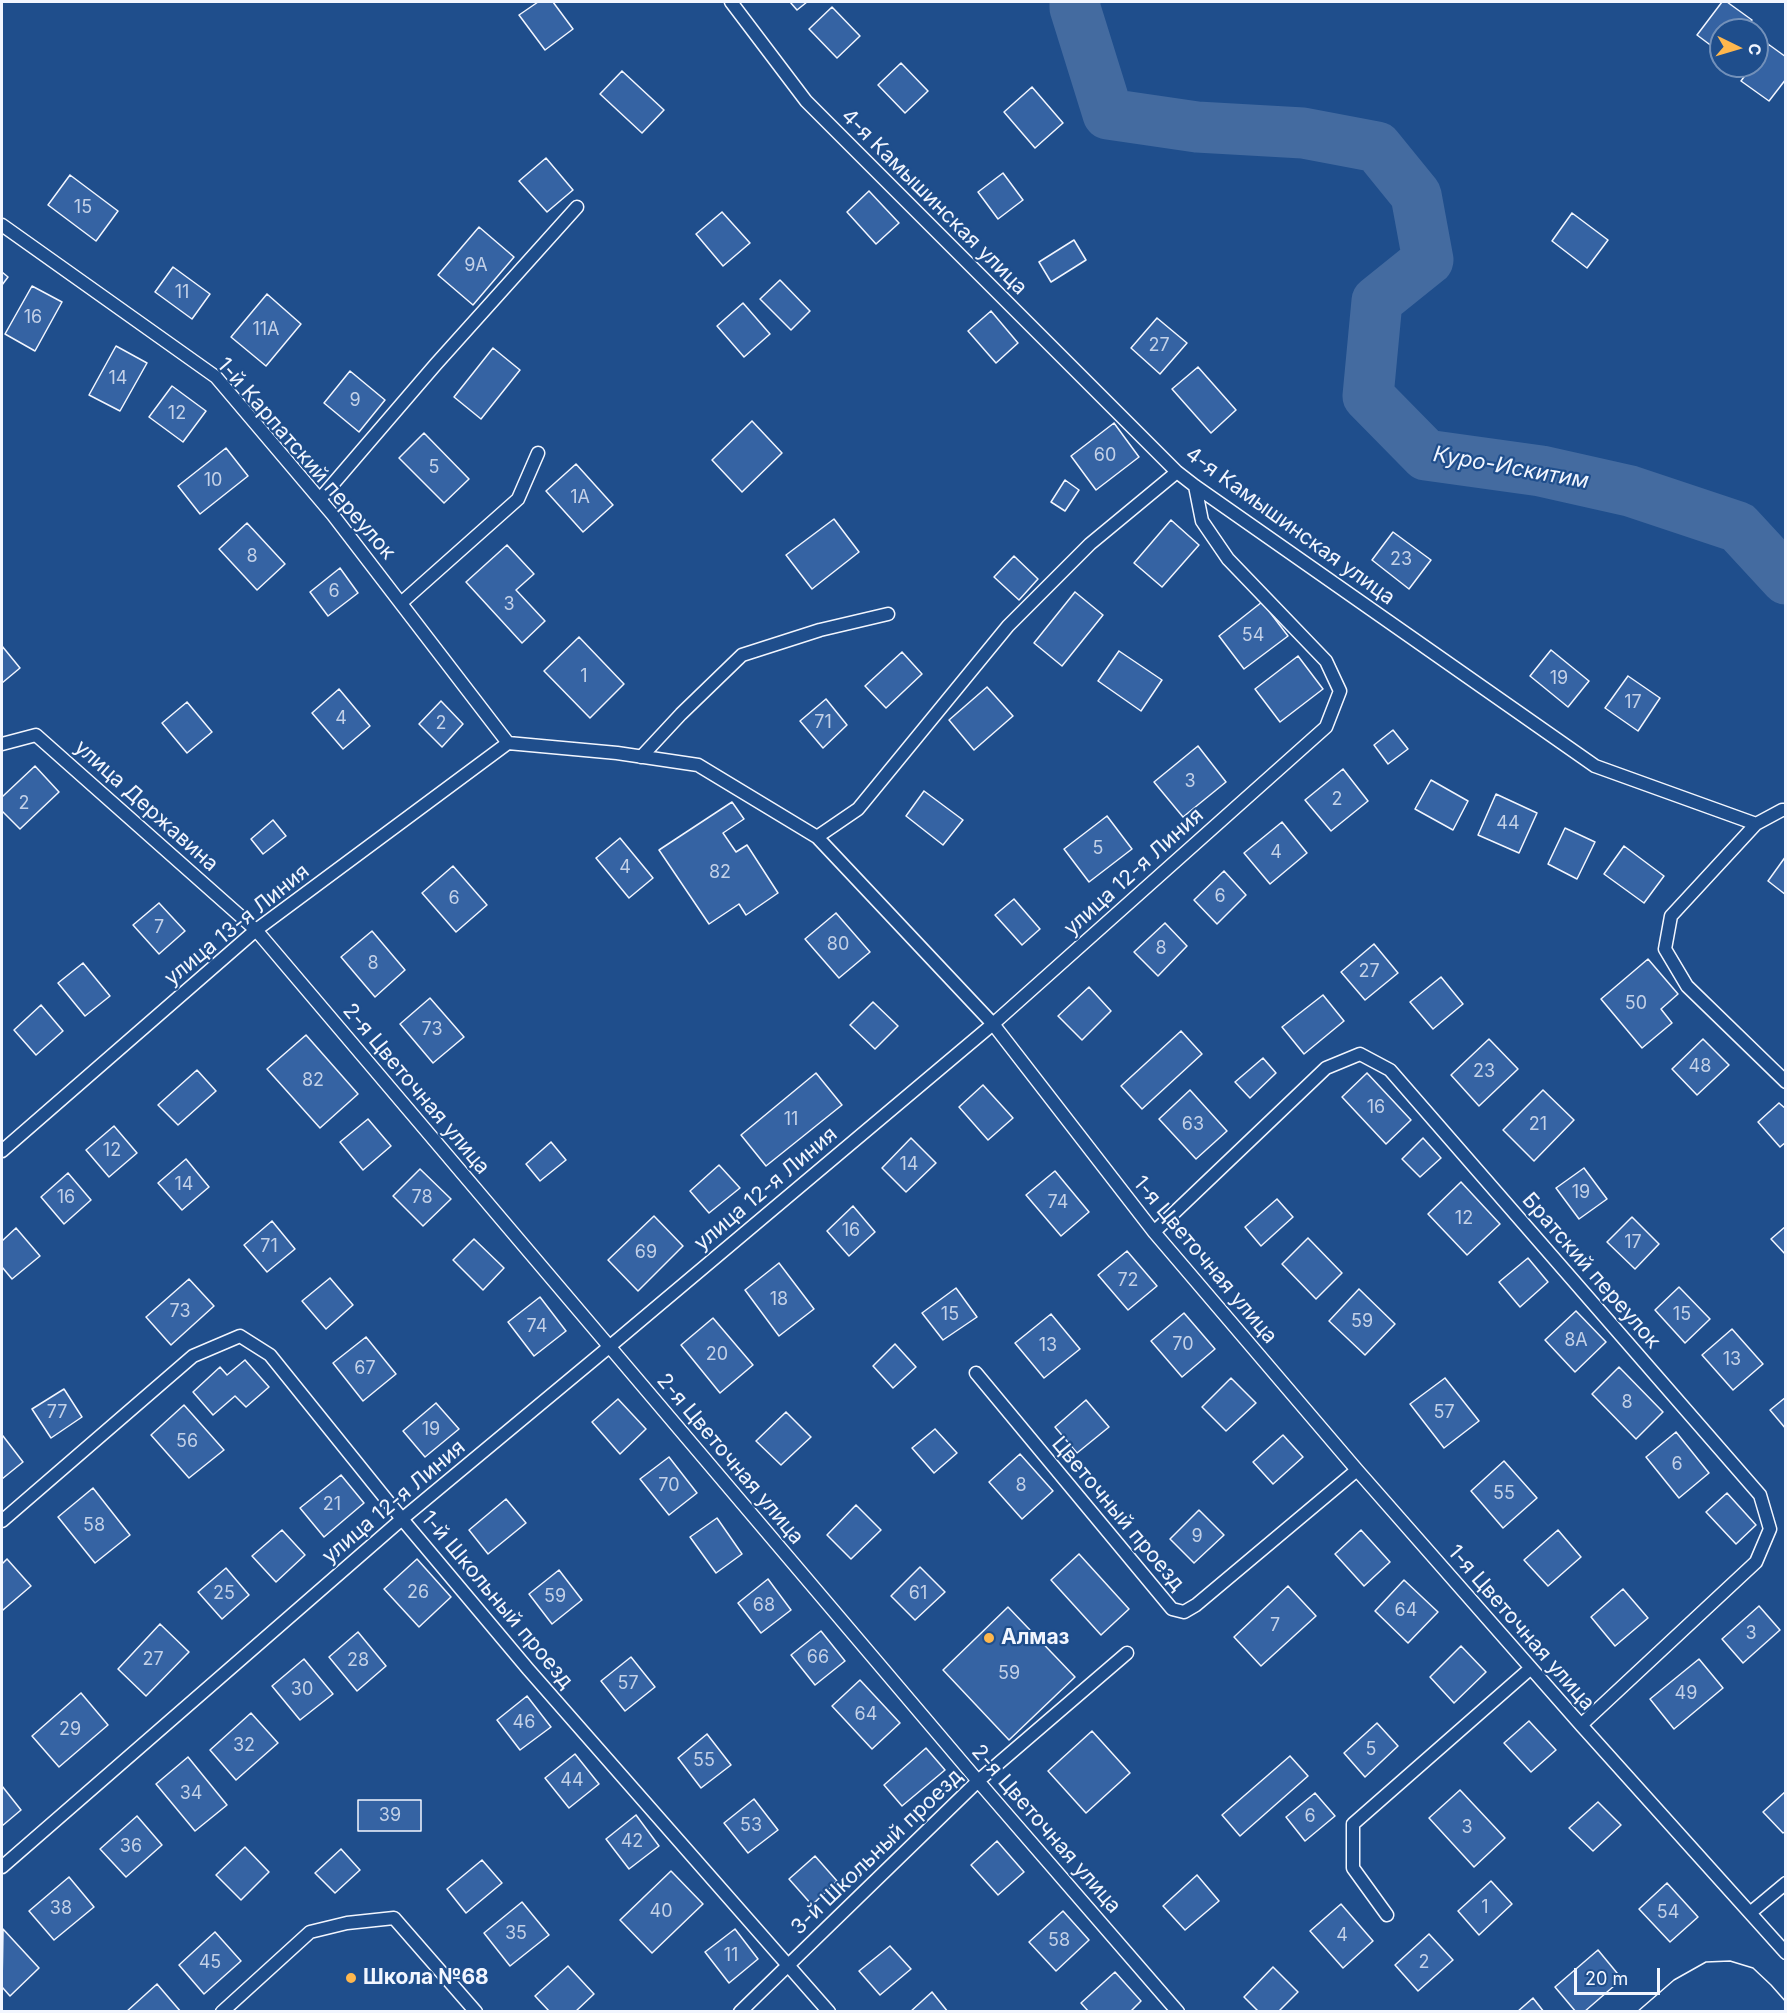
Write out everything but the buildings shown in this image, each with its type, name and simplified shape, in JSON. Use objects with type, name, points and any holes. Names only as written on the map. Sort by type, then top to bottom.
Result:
[{"type":"lane","name":"4-я Камышинская улица","points":[[731,2],[806,101],[1177,472],[1595,766],[1756,824]]},
{"type":"lane","points":[[320,499],[436,364],[577,207]]},
{"type":"lane","name":"1-й Карпатский переулок","points":[[2,225],[216,377],[320,499],[508,743]]},
{"type":"lane","points":[[401,603],[518,499],[538,453]]},
{"type":"lane","points":[[818,837],[858,808],[1008,626],[1090,544],[1177,472]]},
{"type":"lane","name":"улица 12-я Линия","points":[[2,1867],[402,1519],[993,1024],[1326,728],[1340,691],[1326,661],[1228,559],[1202,521],[1196,486]]},
{"type":"lane","points":[[641,757],[681,714],[742,655],[820,630],[888,614]]},
{"type":"lane","name":"улица Державина","points":[[2,744],[36,735],[256,930]]},
{"type":"lane","name":"1-я Цветочная улица","points":[[508,743],[698,765],[818,837],[993,1024],[1154,1232],[1357,1470],[1785,1953]]},
{"type":"lane","name":"улица 13-я Линия","points":[[2,1151],[256,930],[508,743]]},
{"type":"lane","points":[[1785,810],[1756,824],[1671,916],[1665,949],[1687,986],[1785,1082]]},
{"type":"lane","name":"2-я Цветочная улица","points":[[256,930],[978,1781],[1178,2012]]},
{"type":"lane","name":"Братский переулок","points":[[1154,1232],[1326,1068],[1360,1054],[1390,1070],[1760,1495],[1770,1529],[1756,1562],[1581,1725]]},
{"type":"lane","name":"1-й Школьный проезд","points":[[2,1521],[192,1356],[240,1336],[270,1355],[402,1519],[528,1669],[829,2012]]},
{"type":"lane","name":"Цветочный проезд","points":[[976,1373],[1172,1609],[1184,1612],[1196,1605],[1357,1470]]},
{"type":"lane","name":"3-й Школьный проезд","points":[[740,2012],[978,1781],[1127,1653]]},
{"type":"lane","points":[[1387,1915],[1353,1868],[1353,1824],[1531,1668]]},
{"type":"lane","points":[[1750,1913],[1785,1883]]},
{"type":"lane","points":[[222,2012],[310,1932],[347,1923],[394,1918],[476,2012]]},
{"type":"waterway","name":"Куро-Искитим","points":[[1075,2],[1108,114],[1197,127],[1303,133],[1377,147],[1416,195],[1428,260],[1377,301],[1368,396],[1426,455],[1541,471],[1630,491],[1738,527],[1786,579]]},
{"type":"tram line","points":[[1637,2012],[1674,1980],[1706,1962],[1730,1961],[1753,1968],[1786,2002]]},
{"type":"place","name":"Алмаз","points":[[989,1638]]},
{"type":"place","name":"Школа №68","points":[[351,1978]]}]
